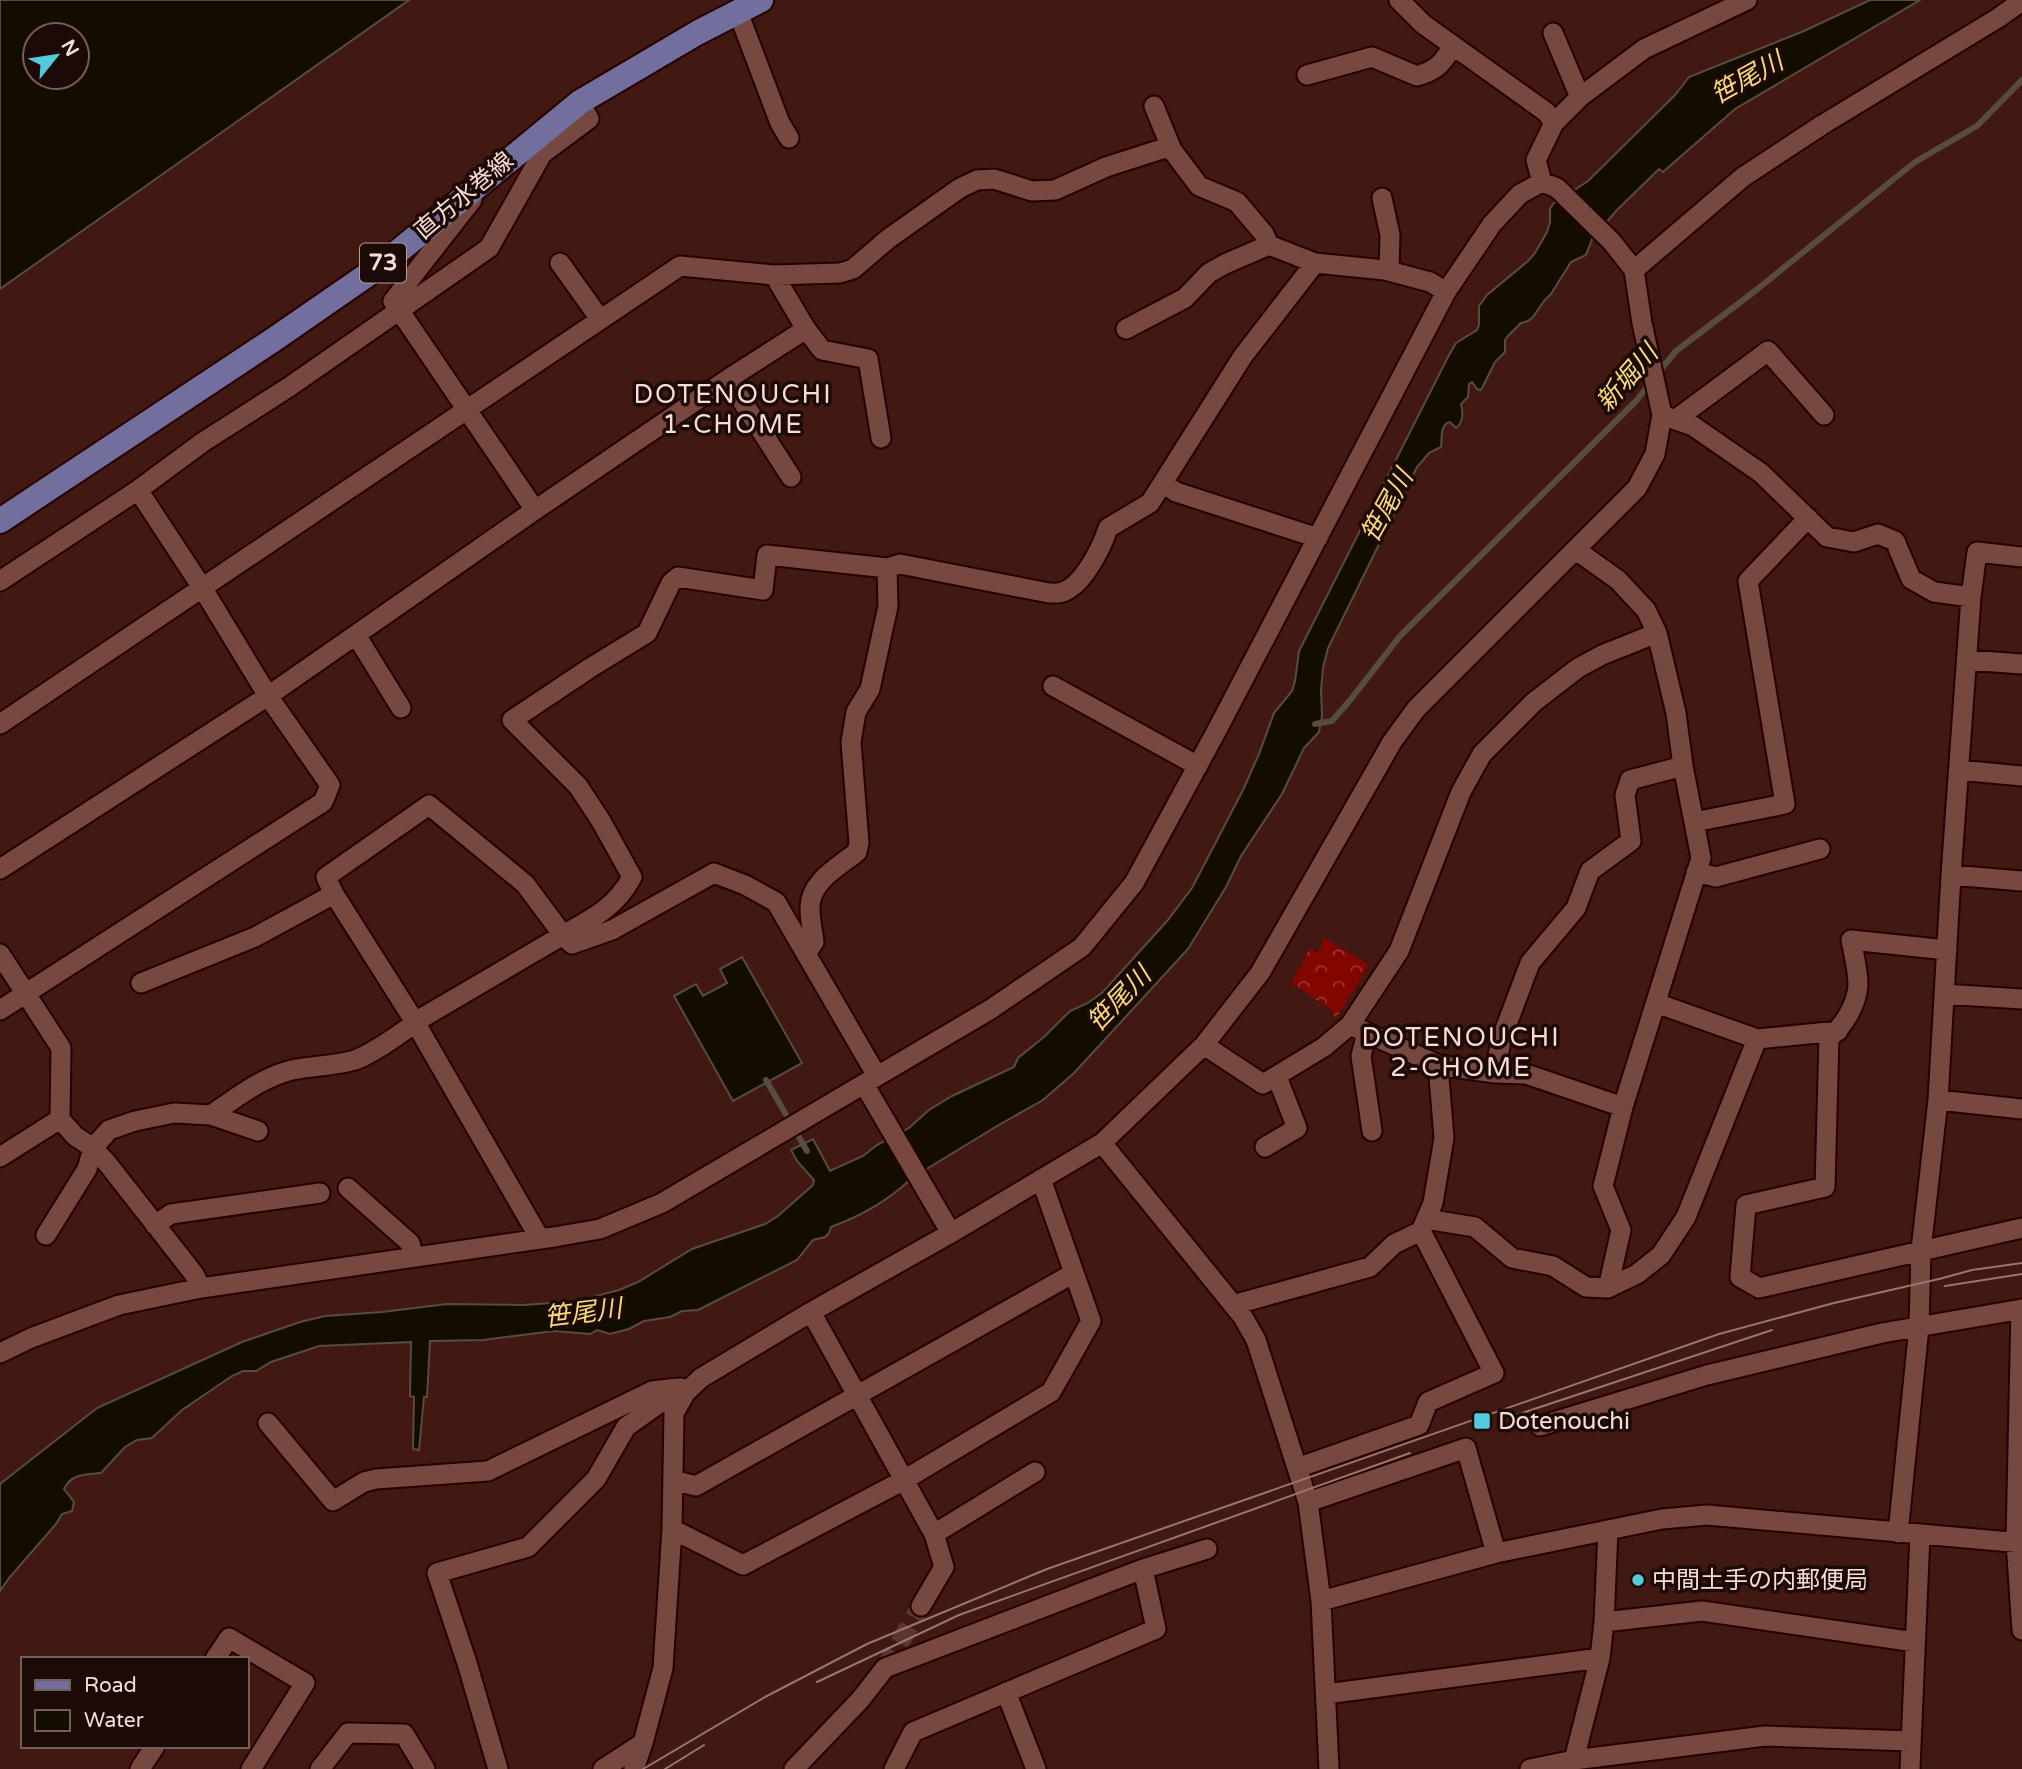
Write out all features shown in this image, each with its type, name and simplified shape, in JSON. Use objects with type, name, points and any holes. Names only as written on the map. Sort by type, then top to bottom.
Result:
[{"type":"main road","name":"直方水巻線","points":[[0,521],[383,264],[580,102],[697,33],[761,0]]},
{"type":"street","points":[[1399,0],[1423,24],[1546,112],[1554,123]]},
{"type":"street","points":[[1669,418],[1642,323],[1634,270],[1612,242],[1549,185],[1536,160],[1554,123],[1580,97],[1644,49],[1747,0]]},
{"type":"street","points":[[1634,270],[1743,177],[2022,1]]},
{"type":"street","points":[[737,12],[780,123],[789,138]]},
{"type":"street","points":[[1553,33],[1580,97]]},
{"type":"street","points":[[1307,75],[1372,57],[1417,76],[1433,71],[1453,46]]},
{"type":"street","points":[[0,581],[138,490],[203,442],[289,387],[489,248],[542,154],[589,119],[580,102]]},
{"type":"street","points":[[1154,106],[1172,150],[1199,186],[1237,202],[1264,234],[1269,245],[1315,263],[1389,271],[1430,282],[1446,292]]},
{"type":"street","points":[[0,724],[680,266],[774,275],[840,273],[853,269],[960,188],[977,180],[994,179],[1032,191],[1055,190],[1106,167],[1165,148],[1172,150]]},
{"type":"street","points":[[496,169],[393,301],[535,510]]},
{"type":"street","points":[[0,1353],[31,1338],[119,1305],[201,1288],[600,1229],[662,1203],[991,1009],[1082,947],[1134,883],[1446,292],[1492,225],[1520,194],[1549,185]]},
{"type":"street","points":[[1382,198],[1390,235],[1389,271]]},
{"type":"street","points":[[1126,329],[1185,298],[1209,273],[1269,245]]},
{"type":"street","points":[[560,263],[600,319]]},
{"type":"street","points":[[211,1115],[242,1093],[272,1077],[292,1070],[355,1061],[415,1022],[603,913],[627,886],[632,877],[578,786],[512,720],[647,633],[671,583],[678,577],[763,590],[767,555],[887,568],[900,564],[1049,593],[1063,593],[1078,583],[1104,542],[1108,528],[1150,503],[1243,356],[1315,263]]},
{"type":"street","points":[[774,275],[806,329],[822,350],[868,359],[881,438]]},
{"type":"street","points":[[0,869],[268,696],[535,510],[806,329]]},
{"type":"street","points":[[498,1769],[437,1573],[528,1546],[596,1479],[626,1427],[681,1388],[811,1312],[947,1227],[1041,1179],[1102,1143],[1204,1045],[1260,973],[1392,742],[1416,709],[1637,488],[1655,454],[1669,418],[1768,351],[1824,415]]},
{"type":"street","points":[[728,380],[791,477]]},
{"type":"street","points":[[1669,418],[1693,426],[1760,473],[1827,537],[1854,542],[1878,534],[1895,541],[1911,579],[1934,592],[1971,597]]},
{"type":"street","points":[[1163,482],[1177,492],[1318,538]]},
{"type":"street","points":[[0,1010],[323,802],[330,785],[268,696],[203,589],[138,490]]},
{"type":"street","points":[[1695,822],[1785,804],[1748,581],[1808,518]]},
{"type":"street","points":[[1576,550],[1618,580],[1646,610],[1657,633],[1676,713],[1700,858],[1623,1107],[1603,1186],[1620,1230],[1608,1288]]},
{"type":"street","points":[[1898,1533],[1919,1327],[1921,1250],[1938,1100],[1971,597],[1977,551],[2022,557]]},
{"type":"street","points":[[806,954],[814,942],[809,907],[812,894],[822,880],[857,852],[859,843],[851,742],[856,712],[870,689],[888,606],[887,568]]},
{"type":"street","points":[[1373,1131],[1358,1029],[1399,951],[1461,792],[1482,754],[1534,702],[1578,668],[1602,655],[1657,633]]},
{"type":"street","points":[[356,635],[401,708]]},
{"type":"street","points":[[1968,660],[2022,664]]},
{"type":"street","points":[[1053,686],[1198,766]]},
{"type":"street","points":[[1495,1073],[1502,1040],[1530,963],[1576,908],[1590,871],[1631,841],[1625,795],[1630,780],[1684,766]]},
{"type":"street","points":[[1959,770],[2022,776]]},
{"type":"street","points":[[540,1239],[415,1022],[326,877],[429,804],[525,884],[572,944],[612,930],[715,873],[776,902],[806,954],[870,1080],[876,1104],[947,1227]]},
{"type":"street","points":[[1696,872],[1716,877],[1820,849]]},
{"type":"street","points":[[1951,875],[2022,881]]},
{"type":"street","points":[[141,983],[255,937],[334,894]]},
{"type":"street","points":[[1947,950],[1852,940],[1858,986],[1851,1010],[1838,1031],[1829,1038],[1825,1187],[1745,1205],[1740,1277],[1759,1288],[2022,1228]]},
{"type":"street","points":[[0,954],[61,1048],[60,1119],[75,1136],[93,1148],[107,1163],[194,1274],[201,1288]]},
{"type":"street","points":[[1944,994],[2022,999]]},
{"type":"street","points":[[1656,1003],[1757,1039],[1838,1031]]},
{"type":"street","points":[[1204,1045],[1263,1084],[1358,1029]]},
{"type":"street","points":[[1358,1029],[1438,1065],[1495,1073],[1526,1074],[1623,1107]]},
{"type":"street","points":[[1423,1225],[1475,1227],[1512,1258],[1553,1266],[1586,1287],[1608,1288],[1637,1274],[1661,1255],[1686,1217],[1757,1039]]},
{"type":"street","points":[[1233,1305],[1370,1267],[1394,1244],[1423,1225],[1433,1203],[1444,1138],[1438,1065]]},
{"type":"street","points":[[1265,1147],[1297,1128],[1277,1077]]},
{"type":"street","points":[[1938,1100],[2022,1109]]},
{"type":"street","points":[[46,1236],[88,1169],[93,1148],[109,1130],[135,1121],[174,1113],[211,1115],[258,1131]]},
{"type":"street","points":[[0,1157],[60,1119]]},
{"type":"street","points":[[1102,1143],[1243,1317],[1256,1340],[1308,1502],[1321,1601],[1329,1769]]},
{"type":"street","points":[[672,1529],[743,1565],[904,1480],[1051,1392],[1091,1321],[1041,1179]]},
{"type":"street","points":[[348,1188],[410,1243],[413,1257]]},
{"type":"street","points":[[155,1225],[171,1214],[320,1194]]},
{"type":"street","points":[[1297,1468],[1419,1425],[1429,1402],[1494,1373],[1423,1225]]},
{"type":"street","points":[[673,1480],[696,1486],[1074,1273]]},
{"type":"street","points":[[1540,1426],[1707,1375],[1882,1333],[2022,1309],[2019,1542],[2022,1630]]},
{"type":"street","points":[[811,1312],[934,1534],[944,1567],[921,1606]]},
{"type":"street","points":[[634,1769],[663,1668],[672,1529],[674,1413],[686,1392],[701,1378]]},
{"type":"street","points":[[268,1423],[333,1501],[364,1482],[376,1479],[488,1471],[652,1391],[681,1388]]},
{"type":"street","points":[[1308,1502],[1466,1448],[1496,1553]]},
{"type":"street","points":[[934,1534],[1035,1472]]},
{"type":"street","points":[[1321,1601],[1496,1553],[1662,1519],[1707,1516],[2019,1542]]},
{"type":"street","points":[[1574,1760],[1600,1658],[1608,1530]]},
{"type":"street","points":[[1910,1769],[1920,1534]]},
{"type":"street","points":[[794,1769],[860,1700],[885,1668],[1143,1569],[1207,1549]]},
{"type":"street","points":[[894,1769],[913,1732],[1156,1629],[1143,1569]]},
{"type":"street","points":[[1604,1622],[1702,1611],[1915,1642]]},
{"type":"street","points":[[216,1657],[229,1638],[305,1683],[251,1769]]},
{"type":"street","points":[[1326,1694],[1600,1658]]},
{"type":"street","points":[[1006,1692],[1036,1769]]},
{"type":"street","points":[[320,1769],[348,1733],[404,1734],[425,1769]]},
{"type":"street","points":[[1530,1769],[1574,1760],[1765,1736],[1912,1741]]},
{"type":"street","points":[[603,1769],[643,1743]]},
{"type":"street","points":[[140,1769],[154,1748]]},
{"type":"green space","points":[[1324,938],[1369,965],[1336,1018],[1330,1009],[1291,983],[1310,948],[1318,953]]},
{"type":"water","points":[[0,0],[409,0],[0,289]]},
{"type":"water","name":"笹尾川","points":[[1870,0],[1920,0],[1735,109],[1663,172],[1659,169],[1592,239],[1586,255],[1571,262],[1533,317],[1521,323],[1508,336],[1505,340],[1505,352],[1495,362],[1481,390],[1472,382],[1469,384],[1468,397],[1461,404],[1462,420],[1456,428],[1450,422],[1445,425],[1441,447],[1429,453],[1417,467],[1328,648],[1323,668],[1319,732],[1304,748],[1282,794],[1241,856],[1226,887],[1188,949],[1074,1073],[1043,1100],[912,1178],[874,1207],[831,1227],[825,1237],[813,1240],[797,1260],[698,1310],[682,1311],[670,1317],[644,1321],[629,1329],[610,1334],[597,1330],[590,1334],[554,1331],[483,1340],[430,1341],[427,1397],[424,1397],[419,1450],[413,1449],[411,1342],[319,1346],[271,1362],[256,1371],[243,1371],[232,1376],[182,1410],[152,1438],[137,1440],[125,1447],[101,1473],[71,1480],[64,1489],[74,1502],[72,1511],[62,1514],[0,1591],[0,1484],[97,1408],[242,1342],[325,1316],[447,1304],[523,1305],[577,1301],[619,1290],[638,1282],[692,1249],[765,1224],[778,1216],[813,1185],[814,1180],[791,1150],[813,1139],[830,1171],[863,1156],[877,1145],[909,1128],[929,1110],[952,1096],[1014,1067],[1018,1058],[1070,1011],[1103,992],[1167,921],[1192,888],[1243,790],[1274,713],[1292,691],[1299,651],[1448,357],[1456,343],[1477,330],[1479,306],[1487,295],[1535,253],[1547,232],[1553,204],[1588,181],[1675,95],[1689,77],[1804,31]]},
{"type":"water","points":[[742,957],[802,1063],[733,1101],[674,996],[696,984],[703,996],[727,983],[720,969]]},
{"type":"waterway","name":"新堀川","points":[[1657,374],[1676,351],[1915,162],[1977,126],[2022,80]]},
{"type":"waterway","name":"新堀川","points":[[1315,724],[1332,721],[1400,636],[1637,400],[1650,383]]},
{"type":"waterway","points":[[766,1080],[807,1151]]},
{"type":"tunnel","points":[[885,1668],[921,1606]]},
{"type":"tram line","points":[[643,1769],[765,1697],[867,1644],[1047,1569],[1719,1334],[1972,1270],[2022,1263]]},
{"type":"tram line","points":[[1945,1286],[2022,1274]]},
{"type":"tram line","points":[[1516,1415],[1772,1330]]},
{"type":"tram line","points":[[817,1682],[959,1615],[1410,1453]]},
{"type":"tram line","points":[[665,1769],[704,1745]]},
{"type":"place","name":"Dotenouchi","points":[[1482,1421]]},
{"type":"place","name":"中間土手の内郵便局","points":[[1638,1580]]},
{"type":"district","name":"DOTENOUCHI 1-CHOME","points":[[733,409]]},
{"type":"district","name":"DOTENOUCHI 2-CHOME","points":[[1461,1052]]}]
